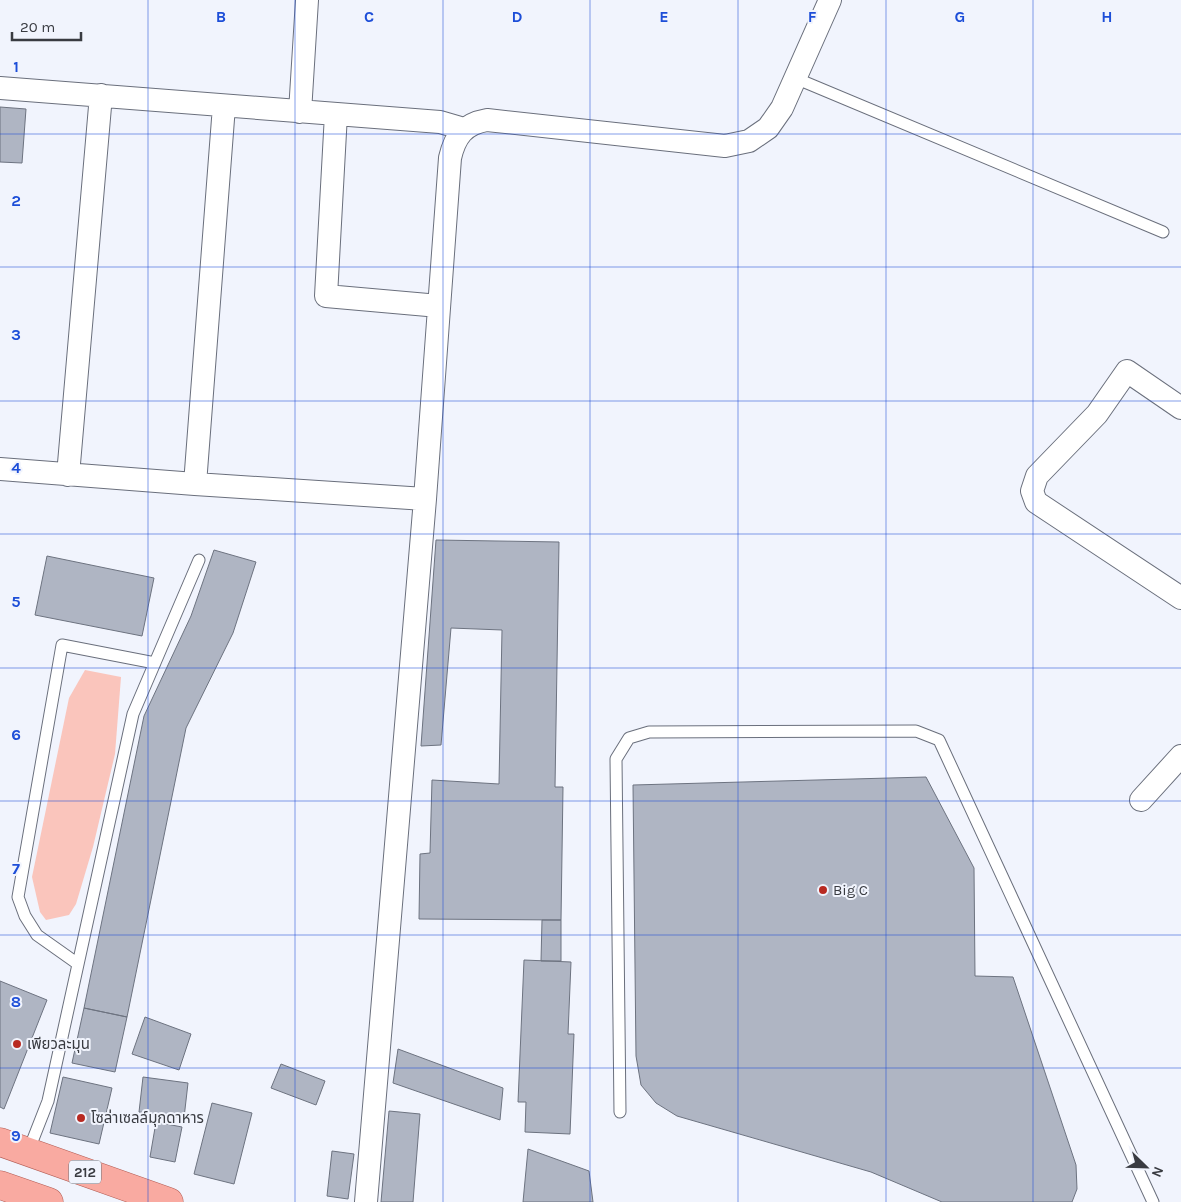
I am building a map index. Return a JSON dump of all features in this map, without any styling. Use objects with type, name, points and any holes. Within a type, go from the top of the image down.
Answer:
[{"type":"main road","name":"212","points":[[0,1142],[169,1202]]},
{"type":"main road","points":[[0,1185],[49,1202]]},
{"type":"street","points":[[300,112],[307,0]]},
{"type":"street","points":[[366,1202],[425,499],[452,147],[464,129],[474,123],[487,120],[725,146],[749,141],[768,128],[782,108],[830,0]]},
{"type":"street","points":[[0,88],[440,122],[464,129]]},
{"type":"street","points":[[68,475],[101,96]]},
{"type":"street","points":[[196,484],[224,106]]},
{"type":"street","points":[[336,114],[326,296],[439,306]]},
{"type":"street","points":[[1181,408],[1127,371],[1097,414],[1038,476],[1032,491],[1036,502],[1181,598]]},
{"type":"street","points":[[0,469],[425,499]]},
{"type":"street","points":[[1141,800],[1181,756]]},
{"type":"lane","points":[[795,78],[1163,232]]},
{"type":"lane","points":[[28,1152],[48,1101],[132,714],[199,560]]},
{"type":"lane","points":[[78,964],[37,935],[25,916],[18,896],[62,645],[154,663]]},
{"type":"lane","points":[[620,1112],[616,759],[629,738],[649,732],[916,731],[939,740],[1152,1202]]},
{"type":"shaded area","points":[[85,670],[121,677],[115,754],[93,847],[76,904],[69,915],[46,920],[40,912],[32,877],[69,698]]},
{"type":"building","points":[[0,107],[26,109],[22,163],[0,162]]},
{"type":"building","points":[[436,540],[559,542],[555,787],[563,787],[561,920],[419,919],[420,854],[430,853],[432,780],[499,784],[502,630],[451,628],[441,745],[421,746]]},
{"type":"building","points":[[214,550],[256,562],[233,633],[186,728],[127,1017],[84,1008],[144,716],[191,616]]},
{"type":"building","points":[[47,556],[154,578],[142,636],[35,615]]},
{"type":"building","name":"Big C","points":[[926,777],[974,868],[975,976],[1013,977],[1076,1165],[1077,1189],[1072,1202],[942,1202],[871,1172],[677,1116],[656,1103],[641,1085],[636,1056],[633,785]]},
{"type":"building","points":[[542,920],[561,920],[561,961],[541,961]]},
{"type":"building","points":[[524,960],[571,962],[568,1034],[574,1034],[570,1134],[525,1132],[526,1102],[518,1102]]},
{"type":"building","points":[[0,981],[47,1000],[4,1109],[0,1107]]},
{"type":"building","points":[[84,1008],[127,1017],[115,1072],[72,1063]]},
{"type":"building","points":[[145,1017],[191,1034],[179,1070],[132,1054]]},
{"type":"building","points":[[398,1049],[503,1088],[500,1120],[393,1083]]},
{"type":"building","points":[[281,1064],[325,1081],[316,1105],[271,1088]]},
{"type":"building","points":[[63,1077],[112,1088],[99,1144],[50,1133]]},
{"type":"building","points":[[143,1077],[188,1083],[184,1118],[139,1112]]},
{"type":"building","points":[[212,1103],[252,1113],[234,1184],[194,1174]]},
{"type":"building","points":[[389,1111],[420,1114],[413,1202],[381,1202]]},
{"type":"building","points":[[156,1122],[182,1127],[175,1162],[150,1157]]},
{"type":"building","points":[[528,1149],[589,1171],[593,1202],[523,1202]]},
{"type":"building","points":[[332,1151],[354,1154],[348,1199],[327,1196]]},
{"type":"place","name":"Big C","points":[[823,890]]},
{"type":"place","name":"เพียวละมุน","points":[[17,1044]]},
{"type":"place","name":"โซล่าเซลล์มุกดาหาร","points":[[81,1118]]}]
